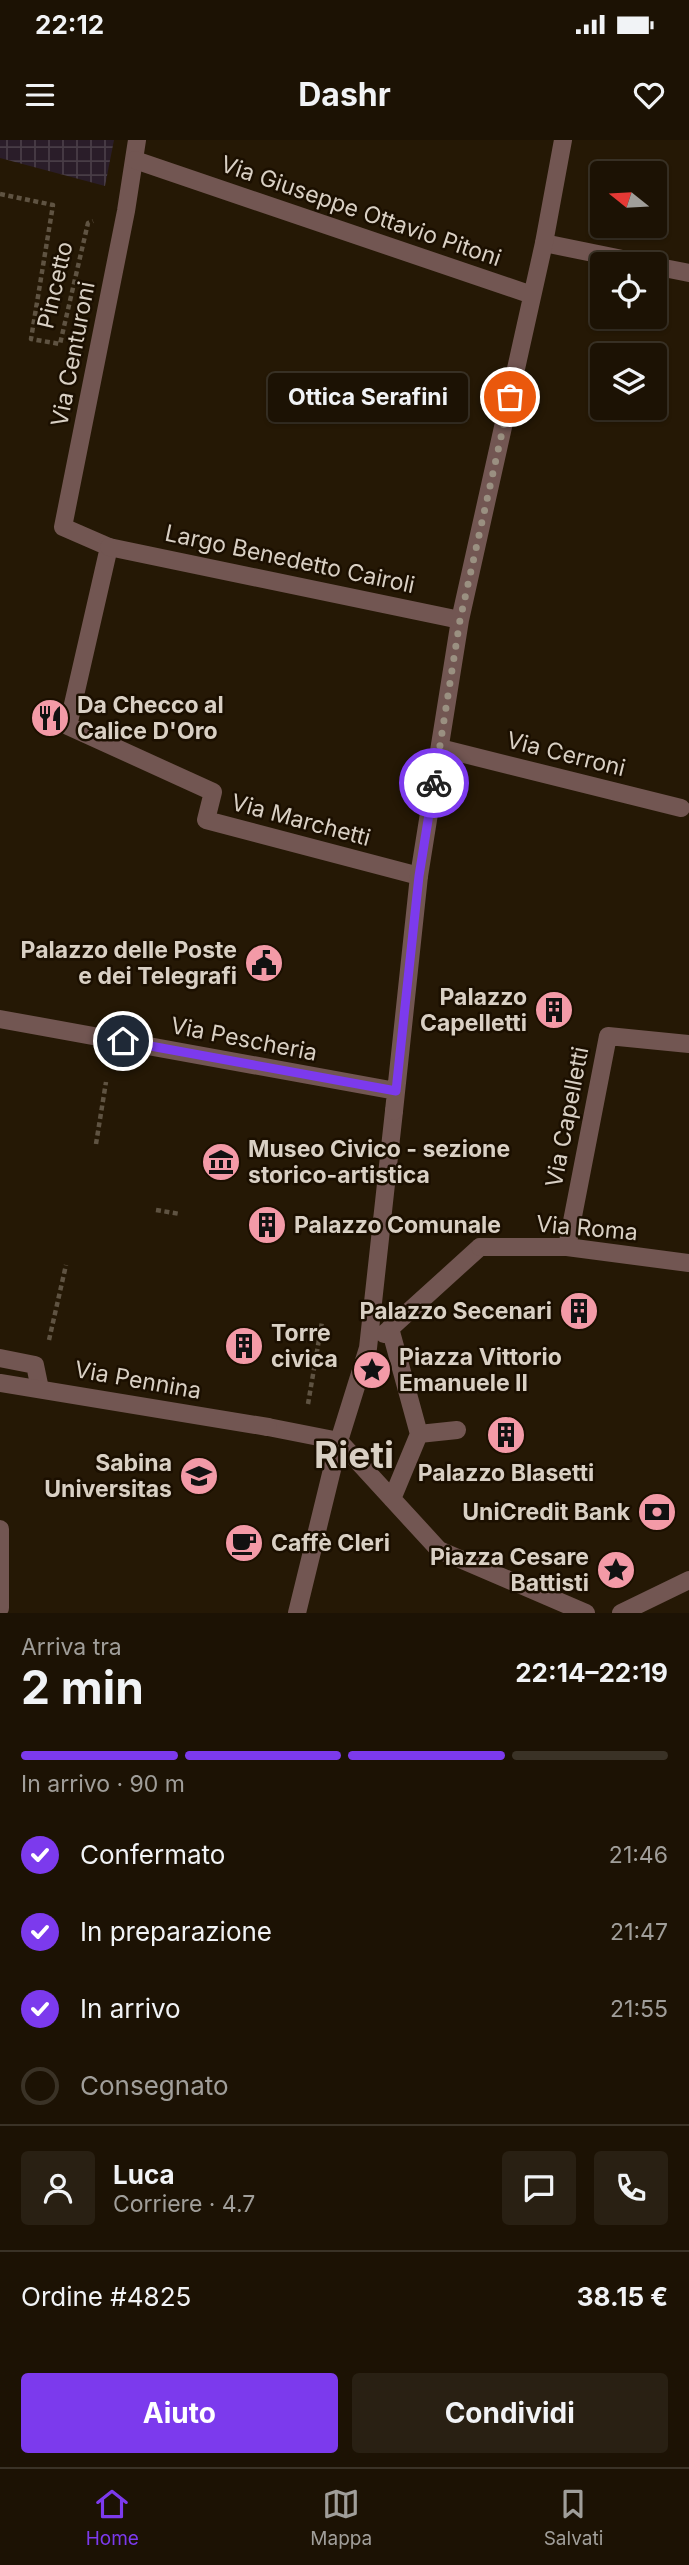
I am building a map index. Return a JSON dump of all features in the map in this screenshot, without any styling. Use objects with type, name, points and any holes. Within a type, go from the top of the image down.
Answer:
[{"type":"street","name":"Via Centuroni","points":[[109,547],[63,527],[126,211],[137,140]]},
{"type":"street","points":[[297,1613],[339,1441],[368,1348],[419,876],[460,620],[544,243],[563,140]]},
{"type":"street","name":"Via Giuseppe Ottavio Pitoni","points":[[135,160],[532,295]]},
{"type":"street","points":[[544,243],[590,252]]},
{"type":"street","points":[[667,269],[689,273]]},
{"type":"street","name":"Largo Benedetto Cairoli","points":[[109,547],[460,620]]},
{"type":"street","name":"Via Marchetti","points":[[109,547],[68,726],[214,792],[206,820],[419,876]]},
{"type":"street","name":"Via Cerroni","points":[[440,748],[681,808]]},
{"type":"street","name":"Via Pescheria","points":[[0,1019],[396,1091]]},
{"type":"street","name":"Via Capelletti","points":[[567,1247],[608,1036],[689,1044]]},
{"type":"street","name":"Via Roma","points":[[390,1328],[480,1247],[567,1247],[689,1263]]},
{"type":"street","points":[[368,1348],[390,1328],[419,1434],[392,1499]]},
{"type":"street","points":[[0,1358],[35,1365],[40,1389]]},
{"type":"street","name":"Via Pennina","points":[[0,1383],[303,1432]]},
{"type":"street","points":[[419,1434],[457,1430]]},
{"type":"street","points":[[303,1432],[339,1441],[439,1550],[586,1613]]},
{"type":"street","points":[[0,1528],[0,1608]]},
{"type":"street","points":[[621,1613],[689,1580]]},
{"type":"path","name":"Pincetto","points":[[0,194],[54,205],[31,338],[60,344],[88,223],[126,211]]},
{"type":"path","points":[[96,1143],[106,1082]]},
{"type":"path","points":[[156,1210],[180,1214]]},
{"type":"path","points":[[47,1349],[66,1265]]},
{"type":"path","points":[[303,1432],[322,1322]]},
{"type":"shaded area","points":[[0,140],[114,140],[105,186],[0,158]]},
{"type":"way so far","points":[[434,783],[460,620],[510,397]]},
{"type":"place","name":"Ottica Serafini","points":[[510,397]]},
{"type":"place","name":"Da Checco al Calice D'Oro","points":[[50,718]]},
{"type":"place","name":"Palazzo delle Poste e dei Telegrafi","points":[[264,963]]},
{"type":"place","name":"Palazzo Capelletti","points":[[554,1010]]},
{"type":"place","name":"Museo Civico - sezione storico-artistica","points":[[221,1162]]},
{"type":"place","name":"Palazzo Comunale","points":[[267,1225]]},
{"type":"place","name":"Palazzo Secenari","points":[[579,1311]]},
{"type":"place","name":"Torre civica","points":[[244,1346]]},
{"type":"place","name":"Piazza Vittorio Emanuele II","points":[[372,1370]]},
{"type":"place","name":"Palazzo Blasetti","points":[[506,1435]]},
{"type":"place","name":"Sabina Universitas","points":[[199,1476]]},
{"type":"place","name":"UniCredit Bank","points":[[657,1512]]},
{"type":"place","name":"Caffè Cleri","points":[[244,1543]]},
{"type":"place","name":"Piazza Cesare Battisti","points":[[616,1570]]},
{"type":"district","name":"Rieti","points":[[354,1455]]},
{"type":"route","points":[[123,1041],[396,1091],[419,876],[434,783]]}]
